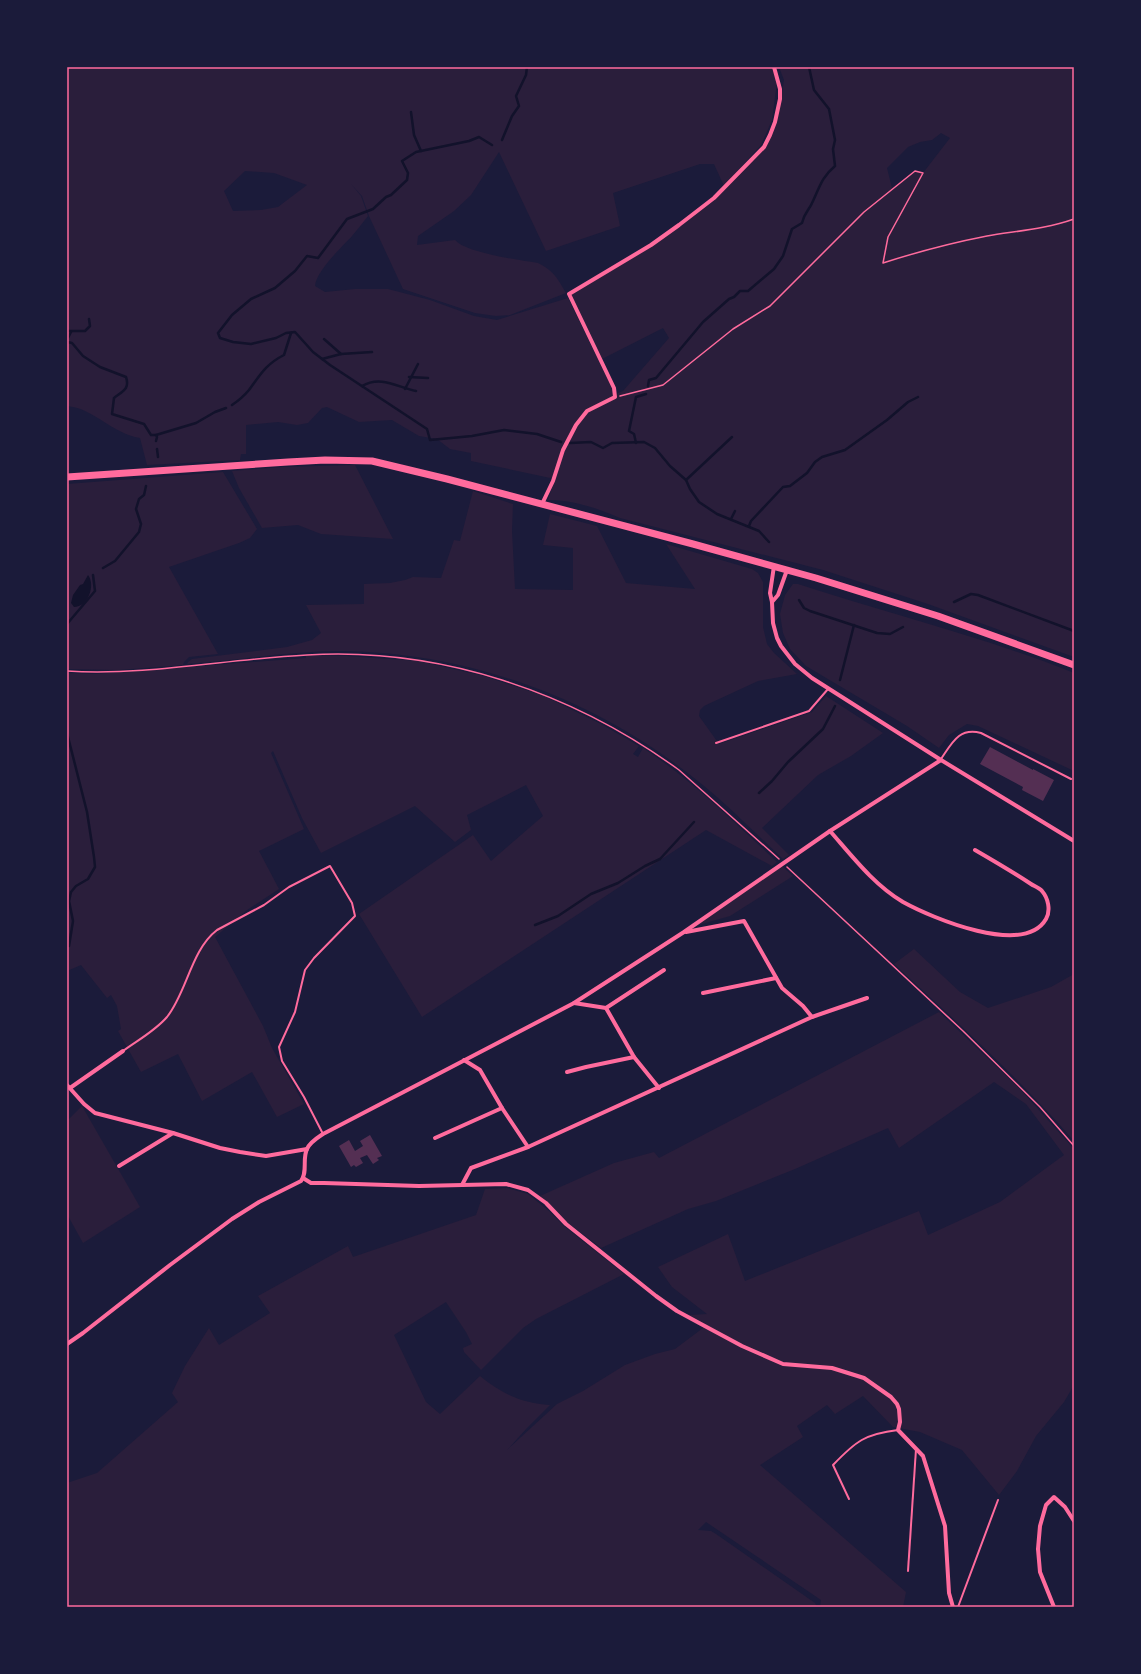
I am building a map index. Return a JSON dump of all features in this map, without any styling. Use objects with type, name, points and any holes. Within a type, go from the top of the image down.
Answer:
[{"type":"main road","points":[[67,477],[288,462],[351,460],[372,461],[403,467],[774,566],[938,616],[1074,665]]},
{"type":"street","points":[[542,504],[563,450],[576,425],[587,411],[615,397],[614,388],[569,294],[651,245],[679,225],[714,198],[764,147],[775,122],[780,99],[780,89],[774,67]]},
{"type":"street","points":[[774,566],[770,593],[772,602],[772,623],[781,646],[795,664],[812,678],[1074,842]]},
{"type":"street","points":[[772,602],[778,595],[787,570]]},
{"type":"street","points":[[67,1344],[232,1219],[259,1202],[296,1184],[303,1178],[307,1148],[312,1142],[323,1134],[574,1003],[684,932],[830,831],[941,760]]},
{"type":"street","points":[[830,831],[872,878],[903,902],[960,927],[1013,936],[1040,927],[1047,917],[1049,906],[1042,890],[975,850]]},
{"type":"street","points":[[684,932],[744,921],[782,988],[803,1006],[812,1017]]},
{"type":"street","points":[[574,1003],[606,1008],[664,970]]},
{"type":"street","points":[[703,992],[776,978]]},
{"type":"street","points":[[462,1185],[471,1168],[528,1147],[812,1017],[866,998]]},
{"type":"street","points":[[606,1008],[634,1057],[659,1088]]},
{"type":"street","points":[[123,1051],[68,1086],[95,1112],[173,1133],[220,1148],[266,1156],[307,1148]]},
{"type":"street","points":[[567,1072],[634,1057]]},
{"type":"street","points":[[464,1060],[480,1070],[502,1108],[528,1147]]},
{"type":"street","points":[[435,1138],[502,1108]]},
{"type":"street","points":[[119,1166],[173,1133]]},
{"type":"street","points":[[303,1178],[314,1183],[419,1186],[506,1184],[528,1190],[546,1203],[566,1224],[656,1296],[689,1318],[742,1346],[783,1364],[832,1368],[864,1378],[897,1404],[900,1422],[898,1430],[923,1456],[945,1526],[949,1594],[953,1607]]},
{"type":"street","points":[[1054,1607],[1040,1572],[1038,1549],[1040,1526],[1046,1505],[1054,1498],[1065,1507],[1074,1521]]},
{"type":"lane","points":[[716,743],[809,711],[829,688]]},
{"type":"lane","points":[[941,760],[951,744],[960,735],[974,731],[981,733],[1071,779]]},
{"type":"lane","points":[[123,1051],[159,1026],[167,1016],[179,998],[204,944],[210,935],[264,905],[289,887],[330,866],[352,903],[355,916],[314,958],[305,970],[295,1012],[280,1043],[279,1052],[282,1062],[304,1097],[323,1134]]},
{"type":"lane","points":[[849,1499],[833,1465],[850,1448],[864,1438],[878,1432],[898,1430]]},
{"type":"lane","points":[[908,1571],[916,1448]]},
{"type":"lane","points":[[958,1607],[998,1500]]},
{"type":"path","points":[[615,397],[662,385],[733,329],[770,306],[864,212],[915,171],[922,172],[888,237],[883,263],[921,251],[1074,219]]},
{"type":"path","points":[[67,671],[118,672],[266,658],[346,654],[419,660],[484,673],[544,694],[602,721],[665,759],[770,852]]},
{"type":"path","points":[[791,871],[963,1031],[1040,1107],[1074,1146]]},
{"type":"shaded area","points":[[67,67],[772,67],[777,82],[772,120],[761,145],[724,186],[714,164],[700,164],[613,193],[620,226],[546,251],[499,152],[471,195],[454,211],[418,236],[417,245],[455,240],[461,245],[470,249],[507,258],[538,263],[548,269],[555,276],[566,293],[510,315],[496,316],[475,313],[403,289],[369,216],[362,196],[351,184],[361,196],[368,216],[325,266],[316,280],[315,286],[325,292],[355,289],[388,289],[430,300],[474,316],[497,320],[568,298],[612,388],[613,397],[585,411],[615,399],[618,393],[623,391],[669,338],[663,328],[602,359],[571,294],[679,227],[715,200],[766,147],[777,123],[784,80],[779,67],[1074,67],[1074,657],[928,604],[823,570],[620,518],[585,505],[567,501],[548,500],[555,479],[471,461],[471,453],[450,449],[437,439],[419,436],[392,420],[359,422],[327,407],[322,408],[308,423],[297,425],[278,422],[246,425],[246,454],[241,454],[240,460],[147,465],[140,438],[121,432],[86,411],[67,406]],"holes":[[[941,133],[950,138],[923,173],[915,171],[892,188],[887,168],[908,147],[920,142],[932,140]],[[245,171],[274,173],[307,185],[278,207],[261,210],[233,211],[224,191]]]},
{"type":"shaded area","points":[[355,465],[393,539],[321,534],[298,525],[262,528],[239,488],[232,471],[282,467]]},
{"type":"shaded area","points":[[223,472],[257,529],[250,538],[239,543],[169,567],[218,654],[189,657],[183,665],[118,670],[67,669],[67,484]]},
{"type":"shaded area","points":[[473,491],[513,504],[512,531],[515,589],[573,590],[573,548],[543,545],[550,514],[597,526],[626,583],[695,589],[666,544],[752,569],[758,573],[763,582],[763,627],[767,644],[774,653],[797,674],[758,681],[704,706],[700,710],[699,716],[719,744],[812,712],[826,696],[883,733],[851,756],[818,775],[762,828],[789,855],[783,859],[711,792],[685,771],[648,745],[609,721],[568,701],[526,684],[482,671],[438,661],[393,654],[348,651],[308,652],[187,664],[192,659],[287,647],[312,640],[321,633],[306,605],[364,604],[364,584],[390,583],[413,577],[441,578],[454,540],[460,541]]},
{"type":"shaded area","points":[[88,575],[91,590],[87,600],[79,606],[74,607],[71,603],[73,595],[80,585],[83,584]]},
{"type":"shaded area","points":[[793,584],[798,584],[1006,648],[1074,673],[1074,771],[978,726],[967,724],[949,735],[939,748],[907,726],[806,666],[790,649],[783,633],[780,614],[785,595]]},
{"type":"shaded area","points":[[306,655],[418,661],[484,676],[544,696],[601,724],[639,746],[633,754],[638,757],[643,748],[661,760],[712,802],[777,862],[772,866],[706,830],[422,1017],[359,914],[473,835],[491,861],[543,816],[526,785],[467,815],[471,830],[455,842],[415,806],[321,853],[302,818],[273,751],[271,753],[304,829],[259,851],[279,889],[247,910],[215,937],[263,1026],[272,1048],[304,1104],[277,1117],[252,1072],[202,1101],[178,1054],[141,1072],[118,1031],[121,1029],[117,1006],[111,995],[107,998],[81,965],[67,971],[67,673],[95,674],[306,658]]},
{"type":"shaded area","points":[[782,866],[793,876],[730,916],[695,926]]},
{"type":"shaded area","points":[[914,949],[960,992],[988,1008],[1051,987],[1074,974],[1074,1141],[1009,1072],[964,1028],[894,964]]},
{"type":"shaded area","points":[[939,1012],[1020,1089],[1074,1149],[1074,1385],[1064,1402],[1036,1436],[1017,1471],[999,1495],[962,1450],[920,1432],[893,1427],[863,1396],[835,1414],[827,1405],[797,1426],[803,1437],[760,1465],[906,1592],[903,1607],[820,1607],[821,1600],[706,1522],[698,1530],[711,1531],[716,1534],[815,1603],[817,1607],[67,1607],[67,1483],[97,1473],[178,1402],[172,1393],[185,1366],[209,1328],[219,1345],[270,1313],[258,1296],[348,1246],[353,1257],[476,1215],[485,1189],[507,1188],[528,1194],[549,1211],[564,1226],[624,1274],[536,1319],[523,1328],[481,1370],[464,1352],[463,1348],[472,1344],[466,1332],[446,1302],[394,1335],[426,1402],[440,1414],[480,1376],[504,1393],[521,1400],[550,1405],[507,1450],[557,1404],[583,1391],[625,1365],[655,1354],[675,1349],[703,1328],[705,1324],[689,1315],[707,1314],[672,1287],[658,1267],[728,1234],[745,1281],[919,1211],[928,1235],[1000,1202],[1064,1155],[1026,1104],[994,1082],[899,1148],[888,1128],[795,1169],[716,1201],[688,1209],[601,1248],[568,1223],[540,1196],[614,1163],[654,1152],[659,1158]]},
{"type":"shaded area","points":[[82,1106],[140,1207],[83,1243],[67,1214],[67,1121]]},
{"type":"building","points":[[990,747],[1054,780],[1043,801],[1022,790],[1023,787],[980,764]]},
{"type":"building","points":[[370,1135],[382,1156],[377,1158],[379,1160],[373,1164],[367,1155],[360,1158],[363,1163],[356,1167],[354,1165],[351,1167],[339,1146],[349,1140],[355,1151],[363,1146],[360,1141]]},
{"type":"waterway","points":[[502,140],[512,116],[519,106],[516,96],[526,75],[527,67]]},
{"type":"waterway","points":[[648,386],[649,380],[656,378],[703,322],[729,299],[734,297],[740,291],[748,291],[774,269],[783,256],[792,229],[802,223],[804,216],[812,204],[822,182],[835,166],[833,149],[835,140],[829,109],[814,90],[809,67]]},
{"type":"waterway","points":[[411,112],[414,135],[421,151]]},
{"type":"waterway","points":[[492,145],[479,137],[469,141],[416,152],[402,161],[408,173],[407,180],[391,195],[386,197],[373,209],[347,219],[318,258],[307,256],[295,271],[275,288],[251,299],[232,315],[218,333],[220,338],[233,342],[251,344],[276,338],[286,333],[295,332],[313,352],[330,365],[427,429],[430,440],[472,436],[504,430],[537,434],[561,442]]},
{"type":"waterway","points":[[67,331],[85,331],[90,326],[89,319]]},
{"type":"waterway","points":[[67,340],[71,332]]},
{"type":"waterway","points":[[232,405],[247,392],[272,362],[284,355],[291,333]]},
{"type":"waterway","points":[[324,339],[341,354]]},
{"type":"waterway","points":[[67,342],[72,343],[83,356],[100,367],[126,377],[127,384],[125,389],[114,398],[112,414],[144,424],[151,435],[156,435],[196,423],[215,412],[226,408]]},
{"type":"waterway","points":[[322,359],[341,354],[372,352]]},
{"type":"waterway","points":[[405,389],[418,364]]},
{"type":"waterway","points":[[409,377],[428,378]]},
{"type":"waterway","points":[[362,386],[369,383],[382,382],[416,391]]},
{"type":"waterway","points":[[636,443],[634,434],[629,431],[636,397],[646,394]]},
{"type":"waterway","points":[[749,526],[751,521],[783,487],[790,486],[807,473],[815,462],[822,457],[845,450],[887,420],[908,402],[918,397]]},
{"type":"waterway","points":[[156,435],[156,441]]},
{"type":"waterway","points":[[686,480],[732,437]]},
{"type":"waterway","points":[[570,443],[591,442],[603,448],[612,443],[644,442],[655,448],[670,466],[686,480],[699,502],[717,514],[759,531],[769,542]]},
{"type":"waterway","points":[[157,449],[158,457]]},
{"type":"waterway","points":[[103,568],[115,561],[139,532],[141,524],[136,509],[139,499],[144,495],[146,486]]},
{"type":"waterway","points":[[731,519],[735,511]]},
{"type":"waterway","points":[[67,624],[95,591],[93,575]]},
{"type":"waterway","points":[[954,602],[971,594],[978,595],[1074,631]]},
{"type":"waterway","points":[[799,600],[804,608],[810,611],[877,633],[890,634],[903,627]]},
{"type":"waterway","points":[[840,680],[854,625]]},
{"type":"waterway","points":[[759,793],[772,781],[788,762],[823,729],[835,706]]},
{"type":"waterway","points":[[67,733],[87,812],[95,867],[88,879],[76,886],[71,892],[69,901],[73,921],[69,946]]},
{"type":"waterway","points":[[535,925],[558,916],[591,894],[618,883],[645,866],[660,859],[694,822]]}]
